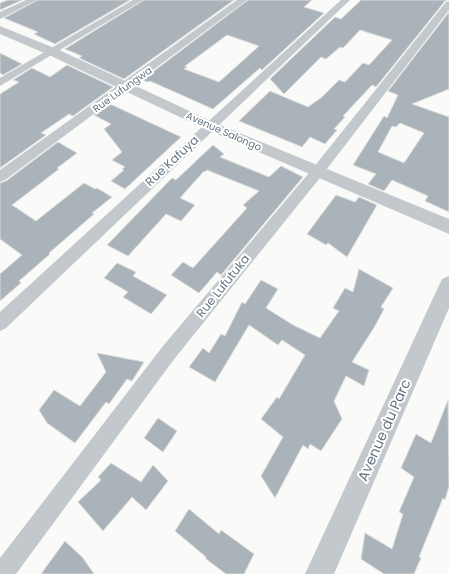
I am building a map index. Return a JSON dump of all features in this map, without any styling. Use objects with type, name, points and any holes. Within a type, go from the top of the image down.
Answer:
[{"type":"street","points":[[0,16],[32,0]]},
{"type":"street","points":[[0,83],[139,0]]},
{"type":"street","name":"Rue Lufungwa","points":[[0,177],[243,0]]},
{"type":"street","name":"Rue Kafuya","points":[[0,322],[346,0]]},
{"type":"street","name":"Rue Lufutuka","points":[[2,574],[169,352],[318,171],[449,4]]},
{"type":"street","name":"Avenue Salongo","points":[[0,30],[53,52],[210,126],[449,228]]},
{"type":"street","name":"Avenue du Parc","points":[[319,574],[449,285]]},
{"type":"building","points":[[8,0],[22,0],[0,10],[0,3]]},
{"type":"building","points":[[38,0],[130,0],[55,44],[34,34],[38,32],[4,18]]},
{"type":"building","points":[[144,0],[234,0],[124,79],[79,58],[82,56],[65,49]]},
{"type":"building","points":[[248,0],[312,0],[304,7],[324,13],[262,70],[260,68],[213,109],[150,81],[148,82],[142,80]],"holes":[[[227,35],[259,46],[219,82],[184,69],[187,67],[185,66]]]},
{"type":"building","points":[[361,0],[447,0],[376,87],[372,85],[343,116],[345,117],[334,129],[337,130],[325,144],[310,137],[302,147],[239,121],[270,91],[308,107],[322,97],[339,80],[345,82],[363,63],[369,65],[392,40],[360,30],[343,48],[340,47],[326,59],[321,57],[284,94],[270,79],[335,17],[341,19]]},
{"type":"building","points":[[449,12],[449,89],[412,104],[449,117],[449,212],[425,201],[428,196],[392,180],[384,191],[368,184],[376,174],[353,165],[384,116],[387,118],[398,95],[388,91]],"holes":[[[400,123],[424,133],[404,163],[378,152],[392,126],[396,127]]]},
{"type":"building","points":[[0,53],[22,64],[3,75],[0,73]]},
{"type":"building","points":[[67,65],[113,87],[73,116],[69,114],[41,133],[46,135],[0,168],[0,94],[19,82],[13,80],[32,68],[50,77]]},
{"type":"building","points":[[110,104],[181,137],[125,189],[111,181],[124,170],[122,169],[125,167],[112,160],[122,152],[104,129],[111,124],[94,115]]},
{"type":"building","points":[[58,142],[77,153],[57,168],[59,169],[12,205],[36,221],[84,183],[95,189],[97,188],[112,197],[92,213],[94,214],[49,253],[50,254],[19,281],[21,283],[0,301],[0,274],[22,255],[0,239],[0,183],[6,181]]},
{"type":"building","points":[[213,145],[224,154],[220,157],[269,177],[281,166],[303,177],[221,275],[217,272],[199,293],[171,275],[183,262],[193,268],[247,208],[243,205],[259,191],[207,170],[205,172],[204,171],[180,198],[195,205],[181,221],[166,214],[128,256],[107,245],[172,178],[176,180]]},
{"type":"building","points":[[336,195],[355,202],[359,197],[377,205],[347,257],[328,243],[326,245],[307,234]]},
{"type":"building","points":[[117,263],[136,272],[133,276],[167,295],[151,314],[123,297],[128,292],[104,278]]},
{"type":"building","points":[[359,269],[393,288],[381,307],[384,309],[375,326],[352,362],[369,370],[364,386],[346,376],[334,401],[342,419],[321,451],[310,444],[308,449],[303,445],[275,498],[261,476],[283,437],[261,419],[277,397],[279,399],[305,355],[282,340],[278,345],[249,325],[215,382],[189,367],[203,348],[209,353],[221,334],[225,336],[242,302],[245,304],[261,280],[278,289],[266,308],[293,325],[320,338],[339,311],[333,308],[345,288],[353,292]]},
{"type":"building","points":[[97,353],[144,362],[132,381],[127,379],[109,404],[106,402],[75,443],[47,423],[39,410],[54,390],[80,406],[106,372]]},
{"type":"building","points":[[448,400],[449,486],[445,500],[443,498],[419,557],[421,558],[414,574],[384,574],[361,559],[365,533],[392,549],[403,514],[399,512],[414,477],[401,468],[416,434],[431,443]]},
{"type":"building","points":[[158,418],[177,431],[163,452],[144,438]]},
{"type":"building","points":[[111,463],[141,482],[153,465],[168,481],[146,510],[132,497],[103,531],[78,502],[101,480],[98,477]]},
{"type":"building","points":[[189,509],[219,534],[221,530],[254,554],[244,574],[226,574],[206,559],[206,557],[175,531]]},
{"type":"building","points":[[65,541],[83,558],[94,574],[41,574]]}]
